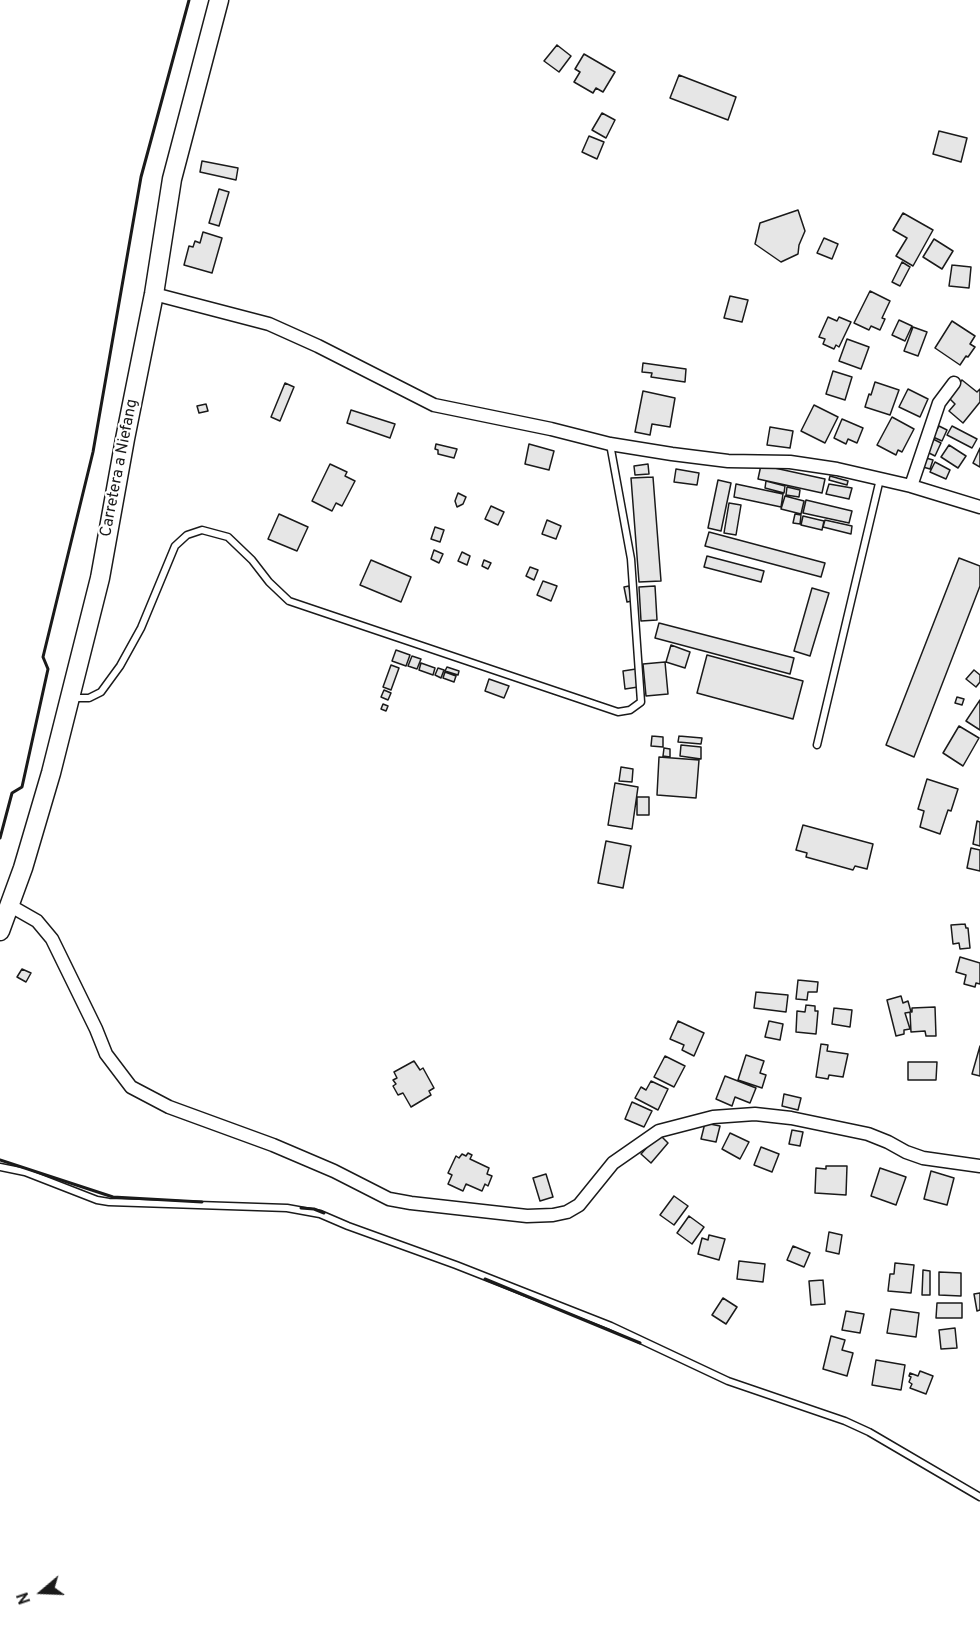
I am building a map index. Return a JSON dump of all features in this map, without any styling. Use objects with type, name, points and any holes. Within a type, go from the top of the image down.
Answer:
[{"type":"main road","name":"Carretera a Niefang","points":[[0,931],[23,868],[51,773],[100,578],[154,294],[172,179],[219,0]]},
{"type":"street","points":[[154,294],[269,324],[318,346],[434,405],[551,429],[610,444],[728,461],[790,462],[880,478],[980,507]]},
{"type":"street","points":[[911,486],[939,403],[954,383]]},
{"type":"street","points":[[9,905],[37,921],[52,939],[106,1054],[131,1087],[169,1107],[273,1145],[334,1171],[390,1199],[527,1216],[567,1212],[579,1205],[613,1163],[658,1131],[713,1117],[755,1114],[791,1118],[868,1134],[923,1158],[980,1166]]},
{"type":"lane","points":[[70,698],[89,698],[101,692],[120,666],[141,628],[175,546],[187,535],[202,530],[228,537],[289,601],[618,711],[630,710],[641,702],[631,559],[610,444]]},
{"type":"lane","points":[[817,746],[880,478]]},
{"type":"lane","points":[[0,1167],[25,1172],[97,1200],[109,1202],[287,1208],[320,1214],[611,1326],[728,1381],[845,1421],[869,1432],[980,1497]]},
{"type":"building","points":[[557,45],[571,56],[559,72],[544,61]]},
{"type":"building","points":[[584,54],[615,72],[603,92],[596,88],[593,93],[574,82],[580,72],[575,69]]},
{"type":"building","points":[[679,75],[736,97],[728,120],[670,98]]},
{"type":"building","points":[[602,113],[615,120],[606,138],[592,130]]},
{"type":"building","points":[[939,131],[967,138],[961,162],[933,154]]},
{"type":"building","points":[[589,136],[604,142],[597,159],[582,152]]},
{"type":"building","points":[[202,161],[238,168],[236,180],[200,172]]},
{"type":"building","points":[[219,189],[229,192],[219,226],[209,223]]},
{"type":"building","points":[[798,210],[805,231],[798,254],[781,262],[755,244],[760,223]]},
{"type":"building","points":[[903,213],[933,230],[913,266],[896,256],[907,238],[893,230]]},
{"type":"building","points":[[203,232],[222,238],[212,273],[184,265],[189,246],[193,247],[195,241],[200,243]]},
{"type":"building","points":[[824,238],[838,244],[832,259],[817,253]]},
{"type":"building","points":[[934,239],[953,251],[942,269],[923,257]]},
{"type":"building","points":[[902,262],[910,267],[900,286],[892,282]]},
{"type":"building","points":[[952,265],[971,267],[969,288],[949,286]]},
{"type":"building","points":[[870,291],[890,301],[882,318],[885,319],[880,330],[871,326],[869,330],[854,323]]},
{"type":"building","points":[[730,296],[748,300],[742,322],[724,318]]},
{"type":"building","points":[[828,317],[837,321],[839,317],[851,322],[839,347],[836,345],[834,349],[823,344],[825,339],[819,337]]},
{"type":"building","points":[[899,320],[912,326],[905,341],[892,335]]},
{"type":"building","points":[[952,321],[975,336],[970,344],[975,347],[960,365],[935,348]]},
{"type":"building","points":[[913,327],[927,332],[918,356],[904,351]]},
{"type":"building","points":[[847,339],[869,347],[861,369],[839,361]]},
{"type":"building","points":[[643,363],[686,369],[685,382],[651,377],[652,373],[642,372]]},
{"type":"building","points":[[833,371],[852,377],[845,400],[826,394]]},
{"type":"building","points":[[962,380],[977,392],[980,389],[980,402],[963,423],[949,411],[955,404],[948,397]]},
{"type":"building","points":[[875,382],[899,390],[890,415],[865,407]]},
{"type":"building","points":[[285,383],[294,387],[280,421],[271,417]]},
{"type":"building","points":[[908,389],[928,399],[920,417],[899,407]]},
{"type":"building","points":[[643,391],[675,398],[670,427],[652,424],[650,435],[635,432]]},
{"type":"building","points":[[206,404],[208,411],[199,413],[197,406]]},
{"type":"building","points":[[814,405],[838,417],[825,443],[801,431]]},
{"type":"building","points":[[351,410],[395,424],[390,438],[347,423]]},
{"type":"building","points":[[892,417],[914,429],[902,452],[898,450],[896,455],[877,445]]},
{"type":"building","points":[[842,419],[863,428],[857,443],[848,439],[846,444],[834,438]]},
{"type":"building","points":[[939,426],[947,430],[942,441],[933,437]]},
{"type":"building","points":[[952,426],[977,439],[972,448],[947,435]]},
{"type":"building","points":[[770,427],[793,431],[790,448],[767,445]]},
{"type":"building","points":[[933,439],[941,443],[935,456],[927,452]]},
{"type":"building","points":[[436,444],[457,449],[454,458],[438,454],[438,450],[435,449]]},
{"type":"building","points":[[529,444],[554,451],[549,470],[525,464]]},
{"type":"building","points":[[949,445],[966,456],[958,468],[941,457]]},
{"type":"building","points":[[980,448],[980,467],[973,463]]},
{"type":"building","points":[[926,458],[933,460],[930,469],[923,467]]},
{"type":"building","points":[[935,462],[950,470],[946,479],[930,472]]},
{"type":"building","points":[[330,464],[347,472],[345,476],[355,481],[342,506],[336,503],[332,511],[312,501]]},
{"type":"building","points":[[648,464],[649,474],[635,475],[634,466]]},
{"type":"building","points":[[761,465],[825,479],[822,493],[758,479]]},
{"type":"building","points":[[676,469],[699,473],[697,485],[674,482]]},
{"type":"building","points":[[830,476],[848,481],[847,485],[829,480]]},
{"type":"building","points":[[653,477],[661,581],[639,582],[631,478]]},
{"type":"building","points":[[718,480],[731,483],[721,531],[708,528]]},
{"type":"building","points":[[766,481],[785,486],[784,493],[765,488]]},
{"type":"building","points":[[736,484],[783,494],[781,507],[734,497]]},
{"type":"building","points":[[829,484],[852,488],[849,499],[826,494]]},
{"type":"building","points":[[787,487],[800,490],[799,497],[786,495]]},
{"type":"building","points":[[458,493],[466,497],[463,504],[457,507],[455,501]]},
{"type":"building","points":[[785,496],[804,501],[801,514],[781,509]]},
{"type":"building","points":[[806,500],[852,511],[849,523],[803,513]]},
{"type":"building","points":[[729,503],[741,505],[736,535],[724,533]]},
{"type":"building","points":[[491,506],[504,512],[498,525],[485,519]]},
{"type":"building","points":[[279,514],[308,527],[297,551],[268,539]]},
{"type":"building","points":[[795,514],[801,515],[800,524],[793,523]]},
{"type":"building","points":[[803,516],[824,521],[822,530],[801,525]]},
{"type":"building","points":[[547,520],[561,526],[556,539],[542,534]]},
{"type":"building","points":[[825,520],[852,526],[851,534],[823,527]]},
{"type":"building","points":[[435,527],[444,530],[440,542],[431,539]]},
{"type":"building","points":[[709,532],[825,563],[821,577],[705,546]]},
{"type":"building","points":[[434,550],[443,554],[439,563],[431,559]]},
{"type":"building","points":[[462,552],[470,556],[467,565],[458,561]]},
{"type":"building","points":[[707,556],[764,571],[761,582],[704,567]]},
{"type":"building","points":[[959,558],[980,566],[980,586],[914,757],[886,745]]},
{"type":"building","points":[[371,560],[411,577],[401,602],[360,585]]},
{"type":"building","points":[[484,560],[491,563],[488,569],[482,566]]},
{"type":"building","points":[[530,567],[538,570],[534,580],[526,576]]},
{"type":"building","points":[[543,581],[557,586],[551,601],[537,595]]},
{"type":"building","points":[[629,586],[632,601],[627,602],[624,587]]},
{"type":"building","points":[[655,586],[657,620],[641,621],[639,587]]},
{"type":"building","points":[[812,588],[829,593],[810,656],[794,651]]},
{"type":"building","points":[[659,623],[794,658],[790,674],[655,638]]},
{"type":"building","points":[[671,645],[690,652],[685,668],[666,662]]},
{"type":"building","points":[[396,650],[410,655],[406,666],[392,661]]},
{"type":"building","points":[[707,655],[803,681],[793,719],[697,693]]},
{"type":"building","points":[[412,656],[421,659],[417,669],[408,666]]},
{"type":"building","points":[[665,662],[668,694],[646,696],[643,664]]},
{"type":"building","points":[[421,663],[435,668],[433,675],[419,670]]},
{"type":"building","points":[[391,665],[399,668],[391,690],[383,687]]},
{"type":"building","points":[[447,667],[459,671],[458,675],[445,671]]},
{"type":"building","points":[[438,668],[444,670],[441,678],[435,675]]},
{"type":"building","points":[[636,669],[638,687],[625,689],[623,671]]},
{"type":"building","points":[[974,670],[980,675],[980,682],[976,687],[966,679]]},
{"type":"building","points":[[445,672],[456,676],[454,682],[443,678]]},
{"type":"building","points":[[489,679],[509,686],[504,698],[485,691]]},
{"type":"building","points":[[384,690],[391,693],[388,700],[381,697]]},
{"type":"building","points":[[957,697],[964,699],[962,705],[955,703]]},
{"type":"building","points":[[980,700],[980,730],[966,721]]},
{"type":"building","points":[[383,704],[388,706],[386,711],[381,709]]},
{"type":"building","points":[[959,726],[979,738],[963,766],[943,753]]},
{"type":"building","points":[[652,736],[663,737],[663,747],[651,746]]},
{"type":"building","points":[[679,736],[702,738],[701,744],[678,742]]},
{"type":"building","points":[[681,745],[701,747],[701,759],[680,756]]},
{"type":"building","points":[[664,748],[670,749],[670,757],[663,756]]},
{"type":"building","points":[[659,757],[699,760],[696,798],[657,795]]},
{"type":"building","points":[[621,767],[633,769],[632,782],[619,781]]},
{"type":"building","points":[[927,779],[958,789],[940,834],[920,827],[924,811],[918,809]]},
{"type":"building","points":[[615,783],[638,787],[632,829],[608,825]]},
{"type":"building","points":[[637,797],[649,797],[649,815],[637,815]]},
{"type":"building","points":[[977,821],[980,822],[980,846],[973,844]]},
{"type":"building","points":[[803,825],[873,844],[867,869],[855,866],[853,870],[806,857],[807,853],[796,850]]},
{"type":"building","points":[[606,841],[631,846],[623,888],[598,883]]},
{"type":"building","points":[[971,848],[980,850],[980,871],[967,868]]},
{"type":"building","points":[[965,924],[968,928],[970,948],[960,949],[959,943],[953,944],[951,925]]},
{"type":"building","points":[[960,957],[980,963],[980,984],[976,983],[975,987],[964,984],[966,975],[956,972]]},
{"type":"building","points":[[22,969],[31,973],[26,982],[17,977]]},
{"type":"building","points":[[798,980],[818,982],[817,992],[808,992],[807,1000],[796,999]]},
{"type":"building","points":[[756,992],[788,995],[786,1012],[754,1008]]},
{"type":"building","points":[[901,996],[903,1003],[908,1001],[911,1012],[905,1013],[910,1029],[896,1036],[887,1000]]},
{"type":"building","points":[[806,1005],[815,1006],[815,1011],[818,1011],[816,1034],[796,1032],[797,1011],[805,1012]]},
{"type":"building","points":[[935,1007],[936,1036],[926,1036],[925,1031],[911,1032],[910,1012],[912,1008]]},
{"type":"building","points":[[834,1008],[852,1010],[850,1027],[832,1024]]},
{"type":"building","points":[[678,1021],[704,1033],[694,1056],[682,1050],[684,1045],[670,1039]]},
{"type":"building","points":[[769,1021],[783,1024],[780,1040],[765,1037]]},
{"type":"building","points":[[821,1044],[828,1045],[827,1051],[848,1054],[843,1077],[829,1075],[828,1079],[816,1077]]},
{"type":"building","points":[[980,1046],[980,1076],[972,1074]]},
{"type":"building","points":[[746,1055],[764,1061],[760,1073],[766,1075],[762,1088],[738,1080]]},
{"type":"building","points":[[665,1056],[685,1066],[674,1087],[654,1077]]},
{"type":"building","points":[[414,1061],[420,1070],[423,1068],[434,1088],[429,1091],[431,1095],[411,1107],[403,1093],[398,1095],[393,1086],[396,1084],[393,1080],[397,1078],[394,1072]]},
{"type":"building","points":[[908,1062],[937,1062],[936,1080],[908,1080]]},
{"type":"building","points":[[725,1076],[756,1088],[750,1103],[735,1097],[732,1106],[716,1099]]},
{"type":"building","points":[[651,1081],[668,1089],[658,1110],[635,1098],[641,1087],[646,1090]]},
{"type":"building","points":[[784,1094],[801,1098],[798,1110],[782,1106]]},
{"type":"building","points":[[632,1102],[652,1111],[644,1127],[625,1119]]},
{"type":"building","points":[[705,1123],[720,1126],[716,1142],[701,1139]]},
{"type":"building","points":[[792,1130],[803,1132],[800,1146],[789,1144]]},
{"type":"building","points":[[730,1133],[749,1142],[740,1159],[722,1149]]},
{"type":"building","points":[[659,1134],[668,1143],[651,1163],[641,1154]]},
{"type":"building","points":[[761,1147],[779,1154],[772,1172],[754,1165]]},
{"type":"building","points":[[468,1153],[472,1155],[470,1159],[489,1168],[487,1174],[492,1176],[488,1186],[485,1184],[482,1191],[466,1184],[463,1191],[448,1184],[452,1175],[448,1173],[456,1156],[459,1158],[462,1154],[466,1156]]},
{"type":"building","points":[[826,1166],[847,1166],[846,1195],[815,1193],[816,1168],[826,1169]]},
{"type":"building","points":[[880,1168],[906,1177],[896,1205],[871,1196]]},
{"type":"building","points":[[931,1171],[954,1178],[947,1205],[924,1199]]},
{"type":"building","points":[[546,1174],[553,1197],[540,1201],[533,1178]]},
{"type":"building","points":[[674,1196],[688,1206],[674,1225],[660,1215]]},
{"type":"building","points":[[689,1216],[704,1227],[692,1244],[677,1233]]},
{"type":"building","points":[[829,1232],[842,1235],[839,1254],[826,1251]]},
{"type":"building","points":[[709,1235],[725,1239],[719,1260],[698,1254],[702,1238],[708,1240]]},
{"type":"building","points":[[793,1246],[810,1253],[804,1267],[787,1260]]},
{"type":"building","points":[[739,1261],[765,1264],[763,1282],[737,1279]]},
{"type":"building","points":[[895,1263],[914,1265],[911,1293],[888,1291],[890,1274],[894,1274]]},
{"type":"building","points":[[923,1270],[930,1271],[930,1295],[922,1295]]},
{"type":"building","points":[[939,1272],[961,1273],[961,1296],[939,1295]]},
{"type":"building","points":[[823,1280],[825,1304],[811,1305],[809,1281]]},
{"type":"building","points":[[980,1293],[980,1310],[977,1311],[974,1294]]},
{"type":"building","points":[[723,1298],[737,1307],[726,1324],[712,1315]]},
{"type":"building","points":[[937,1303],[962,1303],[962,1318],[936,1318]]},
{"type":"building","points":[[891,1309],[919,1313],[916,1337],[887,1333]]},
{"type":"building","points":[[846,1311],[864,1314],[860,1333],[842,1330]]},
{"type":"building","points":[[955,1328],[957,1348],[941,1349],[939,1330]]},
{"type":"building","points":[[831,1336],[845,1340],[842,1350],[853,1353],[847,1376],[823,1369]]},
{"type":"building","points":[[876,1360],[905,1365],[901,1390],[872,1385]]},
{"type":"building","points":[[920,1371],[933,1376],[926,1394],[910,1388],[912,1384],[909,1382],[910,1373],[918,1376]]},
{"type":"wall","points":[[0,838],[12,793],[22,787],[48,669],[43,657],[93,452],[141,177],[189,0]]},
{"type":"wall","points":[[0,1160],[113,1197],[202,1202]]},
{"type":"wall","points":[[301,1208],[324,1213]]},
{"type":"wall","points":[[485,1279],[640,1343]]}]
